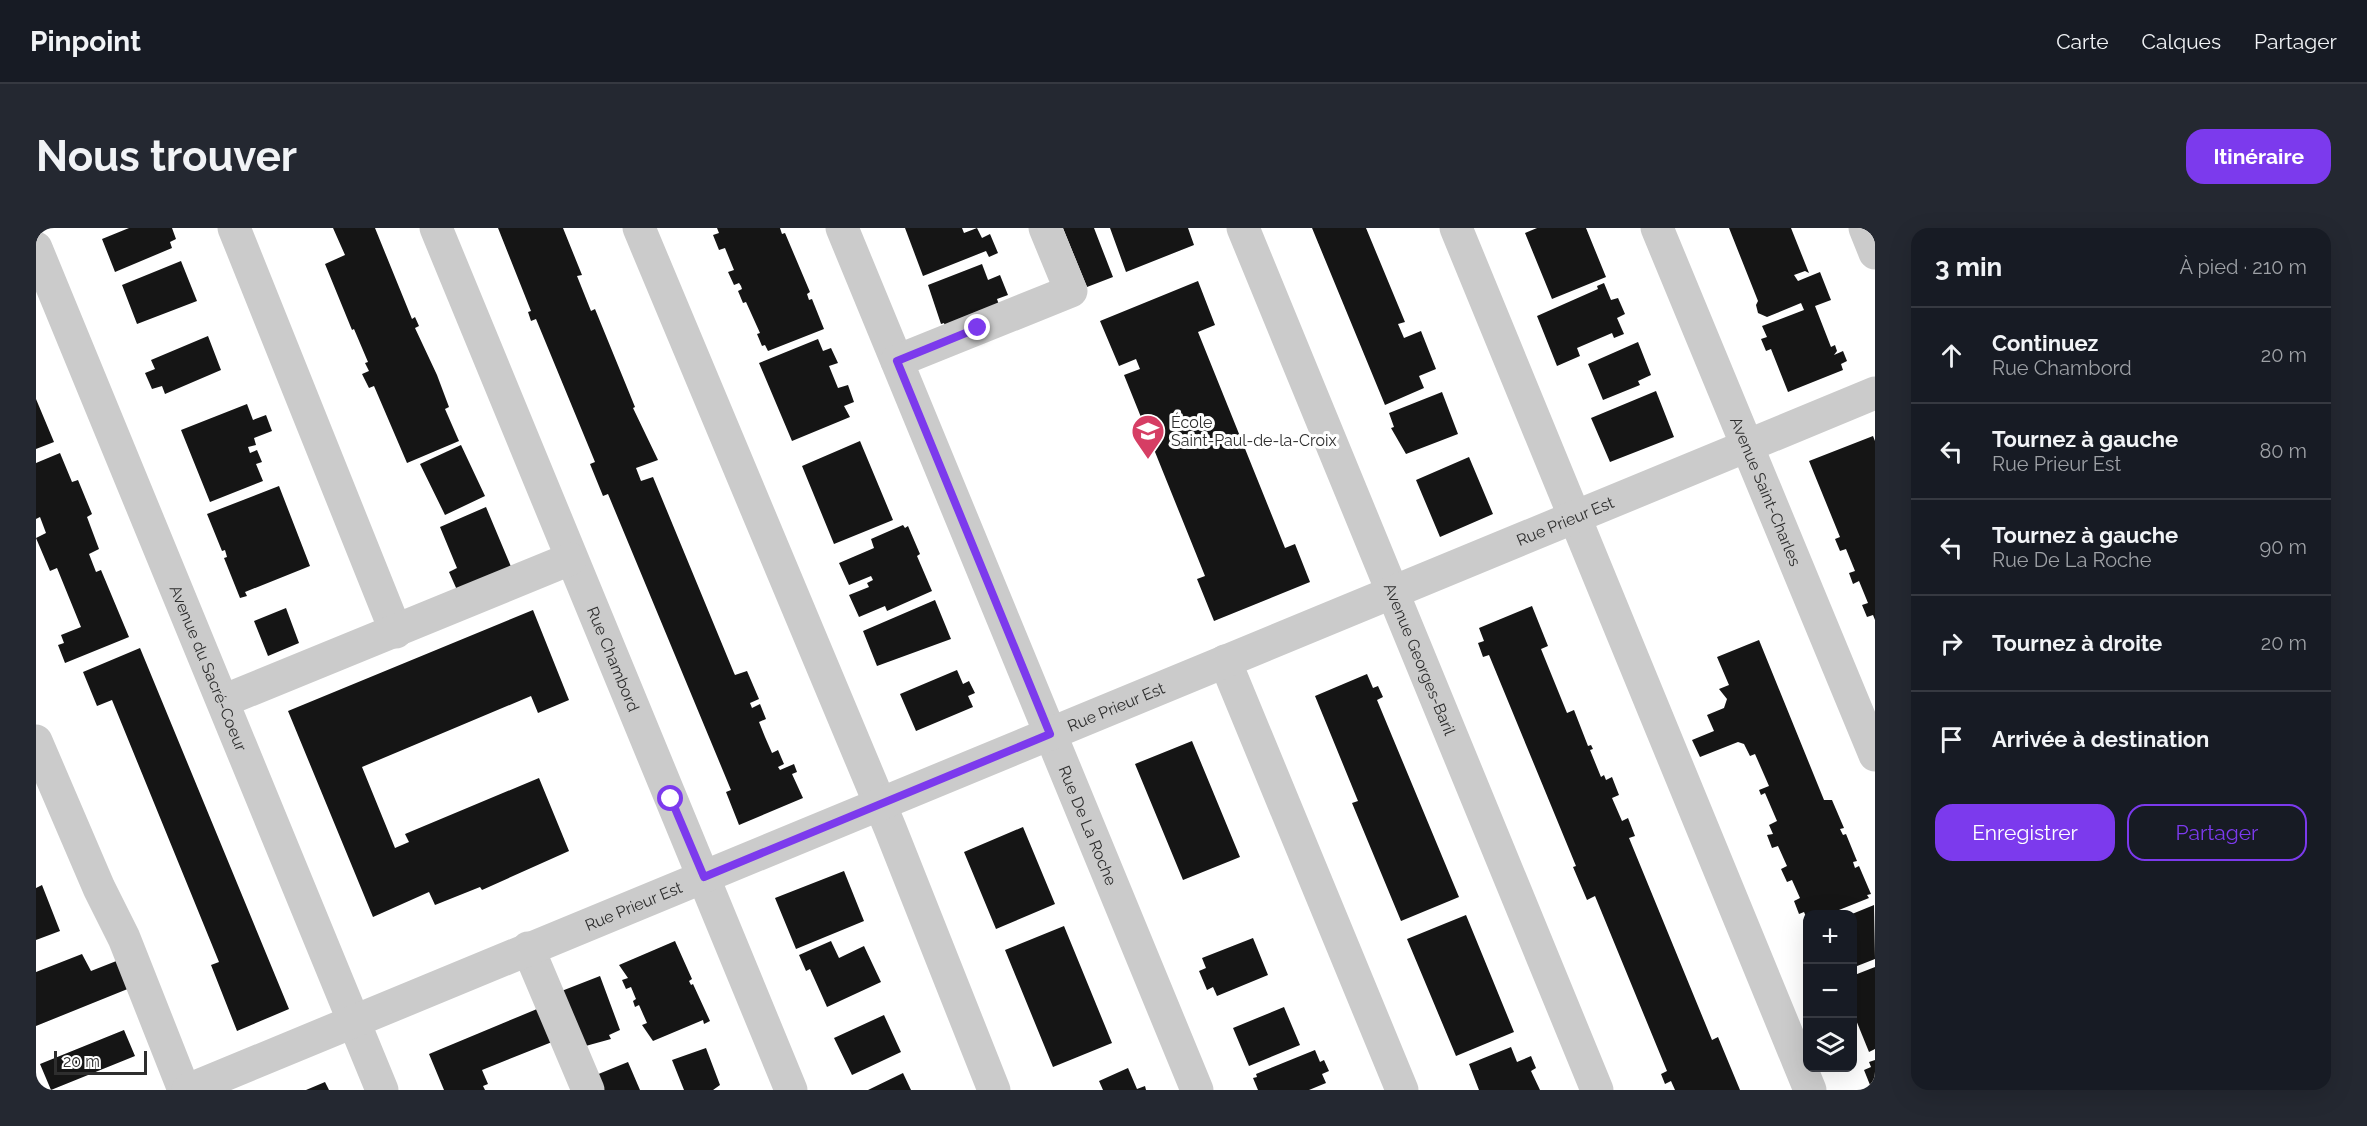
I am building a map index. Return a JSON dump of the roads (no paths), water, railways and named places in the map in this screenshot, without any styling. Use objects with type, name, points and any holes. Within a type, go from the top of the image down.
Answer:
[{"type":"street","points":[[234,228],[396,632]]},
{"type":"street","name":"Rue Chambord","points":[[436,228],[570,559],[791,1090]]},
{"type":"street","points":[[639,228],[879,803],[994,1090]]},
{"type":"street","name":"Rue De La Roche","points":[[842,228],[1197,1090]]},
{"type":"street","points":[[897,361],[1071,291],[1046,228]]},
{"type":"street","name":"Avenue Georges-Baril","points":[[1243,228],[1597,1090]]},
{"type":"street","points":[[1456,228],[1810,1090]]},
{"type":"street","name":"Avenue Saint-Charles","points":[[1658,228],[1875,755]]},
{"type":"street","points":[[1864,228],[1875,254]]},
{"type":"street","name":"Avenue du Sacré-Coeur","points":[[36,248],[382,1090]]},
{"type":"street","name":"Rue Prieur Est","points":[[188,1090],[1875,393]]},
{"type":"street","points":[[223,701],[570,559]]},
{"type":"street","points":[[1225,661],[1402,1090]]},
{"type":"street","points":[[36,741],[99,888],[124,938],[183,1090]]},
{"type":"street","points":[[528,948],[588,1090]]},
{"type":"place","name":"École Saint-Paul-de-la-Croix","points":[[1148,460]]}]
